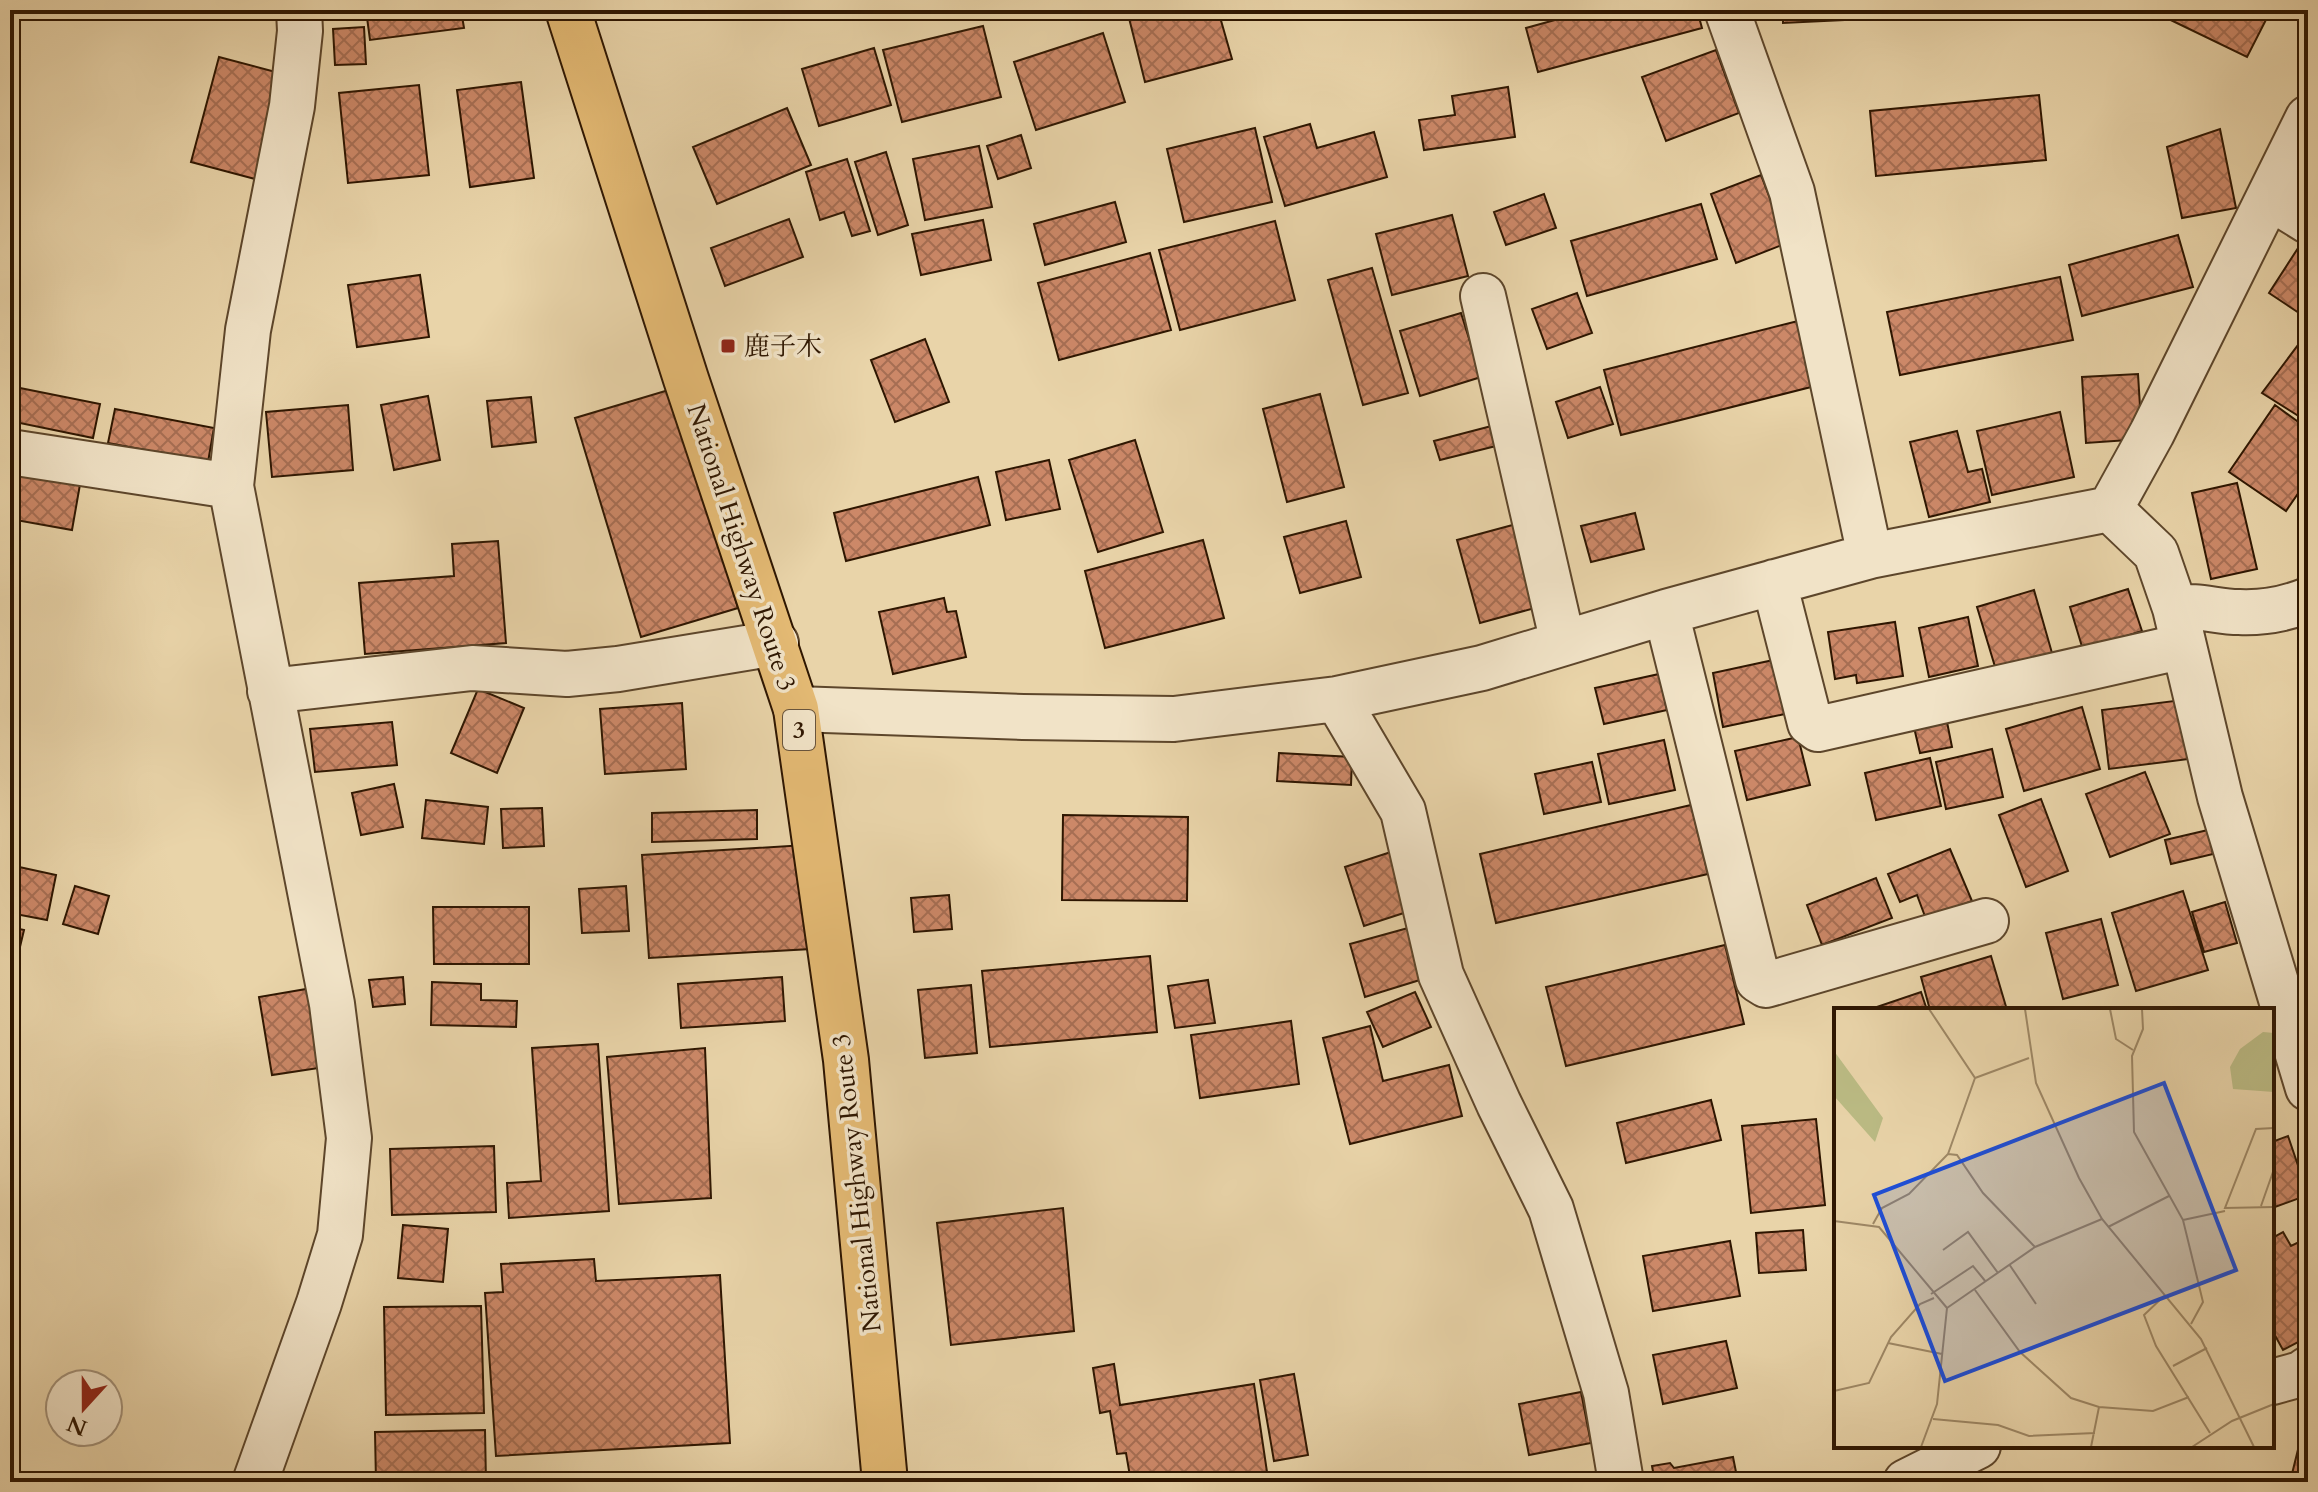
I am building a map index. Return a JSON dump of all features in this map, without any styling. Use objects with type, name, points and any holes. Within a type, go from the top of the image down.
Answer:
[{"type":"highway","name":"National Highway Route 3","points":[[568,10],[796,709],[846,1060],[885,1482]]},
{"type":"street","points":[[255,1482],[340,1235],[349,1138],[332,1004],[231,486],[248,330],[292,106],[300,31],[299,10]]},
{"type":"street","points":[[1727,10],[1792,192],[1870,556]]},
{"type":"street","points":[[796,709],[1174,719],[1337,699],[1482,668],[1666,612],[1870,556],[2110,509],[2152,433],[2308,118]]},
{"type":"street","points":[[2269,197],[2308,221]]},
{"type":"street","points":[[1483,296],[1563,643]]},
{"type":"street","points":[[10,452],[231,486]]},
{"type":"street","points":[[2110,509],[2156,553],[2179,627],[2220,797],[2308,1088]]},
{"type":"street","points":[[1774,582],[1810,723],[1818,729],[2179,627],[2191,605],[2238,612],[2288,608],[2308,600]]},
{"type":"street","points":[[1666,612],[1758,980],[1766,985],[1986,921]]},
{"type":"street","points":[[270,691],[472,668],[567,674],[618,669],[776,643]]},
{"type":"street","points":[[1337,699],[1403,811],[1441,975],[1551,1209],[1606,1393],[1621,1482]]},
{"type":"street","points":[[2274,1381],[2308,1369]]},
{"type":"street","points":[[1906,1482],[1974,1448]]},
{"type":"building","points":[[366,10],[461,10],[464,28],[370,40]]},
{"type":"building","points":[[1127,10],[1218,10],[1232,59],[1145,82]]},
{"type":"building","points":[[1591,10],[1697,10],[1702,28],[1538,72],[1526,28]]},
{"type":"building","points":[[1783,10],[1991,10],[1991,13],[1783,23]]},
{"type":"building","points":[[2150,10],[2271,10],[2247,57]]},
{"type":"building","points":[[983,26],[1001,97],[902,122],[883,50]]},
{"type":"building","points":[[364,27],[366,64],[335,65],[333,29]]},
{"type":"building","points":[[1103,33],[1125,102],[1036,130],[1014,62]]},
{"type":"building","points":[[874,48],[891,105],[819,126],[802,69]]},
{"type":"building","points":[[1716,50],[1739,113],[1666,141],[1642,77]]},
{"type":"building","points":[[219,57],[283,74],[255,179],[191,162]]},
{"type":"building","points":[[521,82],[534,178],[470,187],[457,90]]},
{"type":"building","points":[[419,85],[429,175],[348,183],[339,93]]},
{"type":"building","points":[[1508,87],[1515,137],[1424,150],[1419,120],[1455,115],[1452,96]]},
{"type":"building","points":[[2039,95],[2046,160],[1876,176],[1870,111]]},
{"type":"building","points":[[787,108],[811,165],[717,204],[693,147]]},
{"type":"building","points":[[1310,124],[1317,148],[1374,132],[1387,177],[1285,206],[1264,137]]},
{"type":"building","points":[[1255,128],[1272,202],[1184,222],[1167,149]]},
{"type":"building","points":[[2220,129],[2236,208],[2182,218],[2167,147]]},
{"type":"building","points":[[1021,135],[1031,168],[998,179],[987,146]]},
{"type":"building","points":[[979,146],[992,207],[925,220],[913,159]]},
{"type":"building","points":[[886,152],[908,225],[878,235],[855,162]]},
{"type":"building","points":[[847,159],[870,231],[852,236],[844,212],[820,220],[806,172]]},
{"type":"building","points":[[1761,175],[1787,243],[1736,263],[1711,194]]},
{"type":"building","points":[[1544,194],[1556,228],[1506,245],[1494,212]]},
{"type":"building","points":[[1115,202],[1126,242],[1045,265],[1034,224]]},
{"type":"building","points":[[1701,204],[1717,259],[1587,296],[1571,241]]},
{"type":"building","points":[[1452,215],[1468,276],[1392,295],[1376,234]]},
{"type":"building","points":[[789,219],[803,257],[725,286],[711,248]]},
{"type":"building","points":[[983,220],[991,260],[921,275],[912,234]]},
{"type":"building","points":[[1275,221],[1295,300],[1180,330],[1159,250]]},
{"type":"building","points":[[2178,235],[2193,287],[2082,316],[2069,265]]},
{"type":"building","points":[[2300,245],[2308,250],[2308,319],[2269,293]]},
{"type":"building","points":[[1150,253],[1171,330],[1059,360],[1038,283]]},
{"type":"building","points":[[1372,268],[1408,393],[1363,405],[1328,280]]},
{"type":"building","points":[[420,275],[429,337],[357,347],[348,285]]},
{"type":"building","points":[[2060,277],[2073,340],[1900,375],[1887,312]]},
{"type":"building","points":[[1577,293],[1592,333],[1547,349],[1532,309]]},
{"type":"building","points":[[1461,313],[1481,377],[1420,396],[1400,331]]},
{"type":"building","points":[[1806,319],[1823,384],[1621,435],[1604,370]]},
{"type":"building","points":[[2308,333],[2308,422],[2262,393]]},
{"type":"building","points":[[925,339],[949,402],[895,422],[871,360]]},
{"type":"building","points":[[2138,374],[2142,439],[2086,443],[2082,377]]},
{"type":"building","points":[[10,386],[100,404],[93,438],[10,421]]},
{"type":"building","points":[[1600,387],[1613,424],[1568,438],[1556,402]]},
{"type":"building","points":[[672,389],[738,608],[641,637],[575,418]]},
{"type":"building","points":[[1320,394],[1344,487],[1287,502],[1263,409]]},
{"type":"building","points":[[428,396],[440,460],[394,470],[381,405]]},
{"type":"building","points":[[531,397],[536,442],[492,447],[487,401]]},
{"type":"building","points":[[348,405],[353,470],[272,477],[266,412]]},
{"type":"building","points":[[2275,405],[2308,429],[2308,479],[2286,511],[2229,472]]},
{"type":"building","points":[[115,409],[214,428],[208,462],[108,443]]},
{"type":"building","points":[[2060,412],[2074,477],[1992,495],[1977,431]]},
{"type":"building","points":[[1503,423],[1508,443],[1440,460],[1434,441]]},
{"type":"building","points":[[1957,431],[1968,472],[1982,469],[1990,502],[1929,517],[1910,442]]},
{"type":"building","points":[[1135,440],[1163,532],[1098,552],[1069,460]]},
{"type":"building","points":[[10,460],[82,473],[72,530],[10,519]]},
{"type":"building","points":[[1049,460],[1060,509],[1006,520],[996,472]]},
{"type":"building","points":[[978,477],[990,525],[846,561],[834,513]]},
{"type":"building","points":[[2237,483],[2257,569],[2211,579],[2192,493]]},
{"type":"building","points":[[1635,513],[1644,549],[1591,562],[1581,526]]},
{"type":"building","points":[[1346,521],[1361,577],[1300,593],[1284,537]]},
{"type":"building","points":[[1520,523],[1542,606],[1480,623],[1457,540]]},
{"type":"building","points":[[1203,540],[1224,618],[1105,648],[1085,571]]},
{"type":"building","points":[[498,541],[506,643],[365,654],[359,583],[454,576],[452,544]]},
{"type":"building","points":[[2128,589],[2142,631],[2083,650],[2070,607]]},
{"type":"building","points":[[2034,590],[2052,653],[1996,670],[1977,607]]},
{"type":"building","points":[[944,598],[947,612],[956,611],[966,657],[893,674],[879,612]]},
{"type":"building","points":[[1968,617],[1978,666],[1929,677],[1919,628]]},
{"type":"building","points":[[1895,622],[1903,676],[1857,683],[1856,675],[1835,679],[1828,632]]},
{"type":"building","points":[[1778,659],[1790,713],[1723,727],[1713,673]]},
{"type":"building","points":[[1659,674],[1667,710],[1604,724],[1595,688]]},
{"type":"building","points":[[478,689],[524,708],[497,773],[451,753]]},
{"type":"building","points":[[2182,700],[2189,759],[2109,769],[2102,710]]},
{"type":"building","points":[[682,703],[686,769],[605,774],[600,709]]},
{"type":"building","points":[[2082,707],[2100,769],[2024,791],[2006,729]]},
{"type":"building","points":[[1946,717],[1952,747],[1920,753],[1913,723]]},
{"type":"building","points":[[392,722],[397,765],[315,772],[310,729]]},
{"type":"building","points":[[1798,737],[1810,785],[1747,800],[1735,751]]},
{"type":"building","points":[[1664,740],[1675,790],[1609,804],[1598,754]]},
{"type":"building","points":[[1992,749],[2003,797],[1946,809],[1936,762]]},
{"type":"building","points":[[1279,753],[1352,757],[1351,785],[1277,781]]},
{"type":"building","points":[[1930,758],[1941,806],[1876,820],[1865,773]]},
{"type":"building","points":[[1592,762],[1601,802],[1544,814],[1535,774]]},
{"type":"building","points":[[2145,772],[2170,834],[2110,857],[2086,794]]},
{"type":"building","points":[[394,784],[403,827],[361,835],[352,793]]},
{"type":"building","points":[[2041,799],[2068,871],[2026,887],[1999,815]]},
{"type":"building","points":[[426,800],[488,807],[484,844],[422,838]]},
{"type":"building","points":[[1691,805],[1708,874],[1496,923],[1480,854]]},
{"type":"building","points":[[542,808],[544,846],[503,848],[501,809]]},
{"type":"building","points":[[757,810],[757,839],[652,842],[652,813]]},
{"type":"building","points":[[1063,815],[1188,817],[1187,901],[1062,900]]},
{"type":"building","points":[[2208,830],[2213,854],[2171,864],[2165,840]]},
{"type":"building","points":[[805,845],[811,949],[649,958],[642,855]]},
{"type":"building","points":[[1400,849],[1419,908],[1364,926],[1345,867]]},
{"type":"building","points":[[1950,849],[1972,901],[1926,919],[1917,895],[1900,902],[1888,874]]},
{"type":"building","points":[[10,865],[56,875],[47,920],[10,913]]},
{"type":"building","points":[[1876,878],[1892,918],[1822,945],[1807,905]]},
{"type":"building","points":[[75,886],[109,896],[98,934],[63,924]]},
{"type":"building","points":[[626,886],[629,931],[582,933],[579,889]]},
{"type":"building","points":[[2183,891],[2208,970],[2136,991],[2112,913]]},
{"type":"building","points":[[949,895],[952,929],[914,932],[911,898]]},
{"type":"building","points":[[2225,902],[2237,943],[2204,952],[2192,912]]},
{"type":"building","points":[[433,907],[529,907],[529,964],[434,964]]},
{"type":"building","points":[[2101,919],[2118,985],[2063,999],[2046,933]]},
{"type":"building","points":[[10,927],[24,930],[14,972],[10,971]]},
{"type":"building","points":[[1408,928],[1423,979],[1365,997],[1350,944]]},
{"type":"building","points":[[1725,945],[1744,1024],[1566,1066],[1546,987]]},
{"type":"building","points":[[1150,956],[1157,1032],[990,1047],[982,971]]},
{"type":"building","points":[[1991,956],[2006,1008],[1929,1008],[1921,977]]},
{"type":"building","points":[[403,977],[405,1004],[373,1007],[369,980]]},
{"type":"building","points":[[782,977],[785,1021],[681,1028],[678,984]]},
{"type":"building","points":[[1208,980],[1215,1023],[1175,1028],[1168,986]]},
{"type":"building","points":[[432,982],[481,984],[481,1000],[517,1001],[516,1027],[431,1025]]},
{"type":"building","points":[[971,985],[977,1053],[925,1058],[918,990]]},
{"type":"building","points":[[318,987],[332,1066],[272,1075],[259,997]]},
{"type":"building","points":[[1415,992],[1431,1027],[1383,1047],[1367,1012]]},
{"type":"building","points":[[1921,992],[1926,1008],[1874,1008]]},
{"type":"building","points":[[1291,1021],[1299,1084],[1200,1098],[1191,1035]]},
{"type":"building","points":[[1370,1026],[1383,1081],[1449,1065],[1462,1116],[1350,1144],[1323,1038]]},
{"type":"building","points":[[598,1044],[609,1211],[509,1218],[507,1183],[541,1181],[532,1048]]},
{"type":"building","points":[[705,1048],[711,1198],[619,1204],[607,1057]]},
{"type":"building","points":[[1711,1100],[1721,1140],[1626,1163],[1617,1123]]},
{"type":"building","points":[[1816,1119],[1825,1205],[1751,1213],[1742,1126]]},
{"type":"building","points":[[2288,1136],[2308,1195],[2274,1207],[2274,1141]]},
{"type":"building","points":[[494,1146],[496,1212],[392,1215],[390,1149]]},
{"type":"building","points":[[1063,1208],[1074,1331],[951,1345],[937,1223]]},
{"type":"building","points":[[403,1225],[448,1229],[443,1282],[398,1278]]},
{"type":"building","points":[[1803,1230],[1806,1270],[1759,1273],[1756,1233]]},
{"type":"building","points":[[2283,1232],[2291,1246],[2301,1241],[2308,1253],[2308,1337],[2283,1350],[2274,1334],[2274,1237]]},
{"type":"building","points":[[1730,1241],[1740,1296],[1653,1311],[1643,1256]]},
{"type":"building","points":[[594,1259],[596,1281],[720,1275],[730,1443],[496,1456],[485,1293],[503,1292],[501,1264]]},
{"type":"building","points":[[481,1306],[484,1413],[386,1415],[384,1307]]},
{"type":"building","points":[[1726,1341],[1737,1388],[1663,1404],[1653,1355]]},
{"type":"building","points":[[1114,1364],[1120,1405],[1254,1384],[1267,1472],[1204,1482],[1131,1482],[1126,1453],[1117,1454],[1110,1411],[1100,1413],[1093,1368]]},
{"type":"building","points":[[1294,1374],[1308,1455],[1274,1461],[1260,1380]]},
{"type":"building","points":[[1581,1392],[1591,1443],[1529,1455],[1519,1404]]},
{"type":"building","points":[[2308,1409],[2308,1482],[2290,1482]]},
{"type":"building","points":[[485,1430],[486,1482],[376,1482],[375,1432]]},
{"type":"building","points":[[1733,1457],[1738,1482],[1655,1482],[1652,1466],[1670,1463],[1674,1468]]},
{"type":"place","name":"鹿子木","points":[[728,346]]}]
